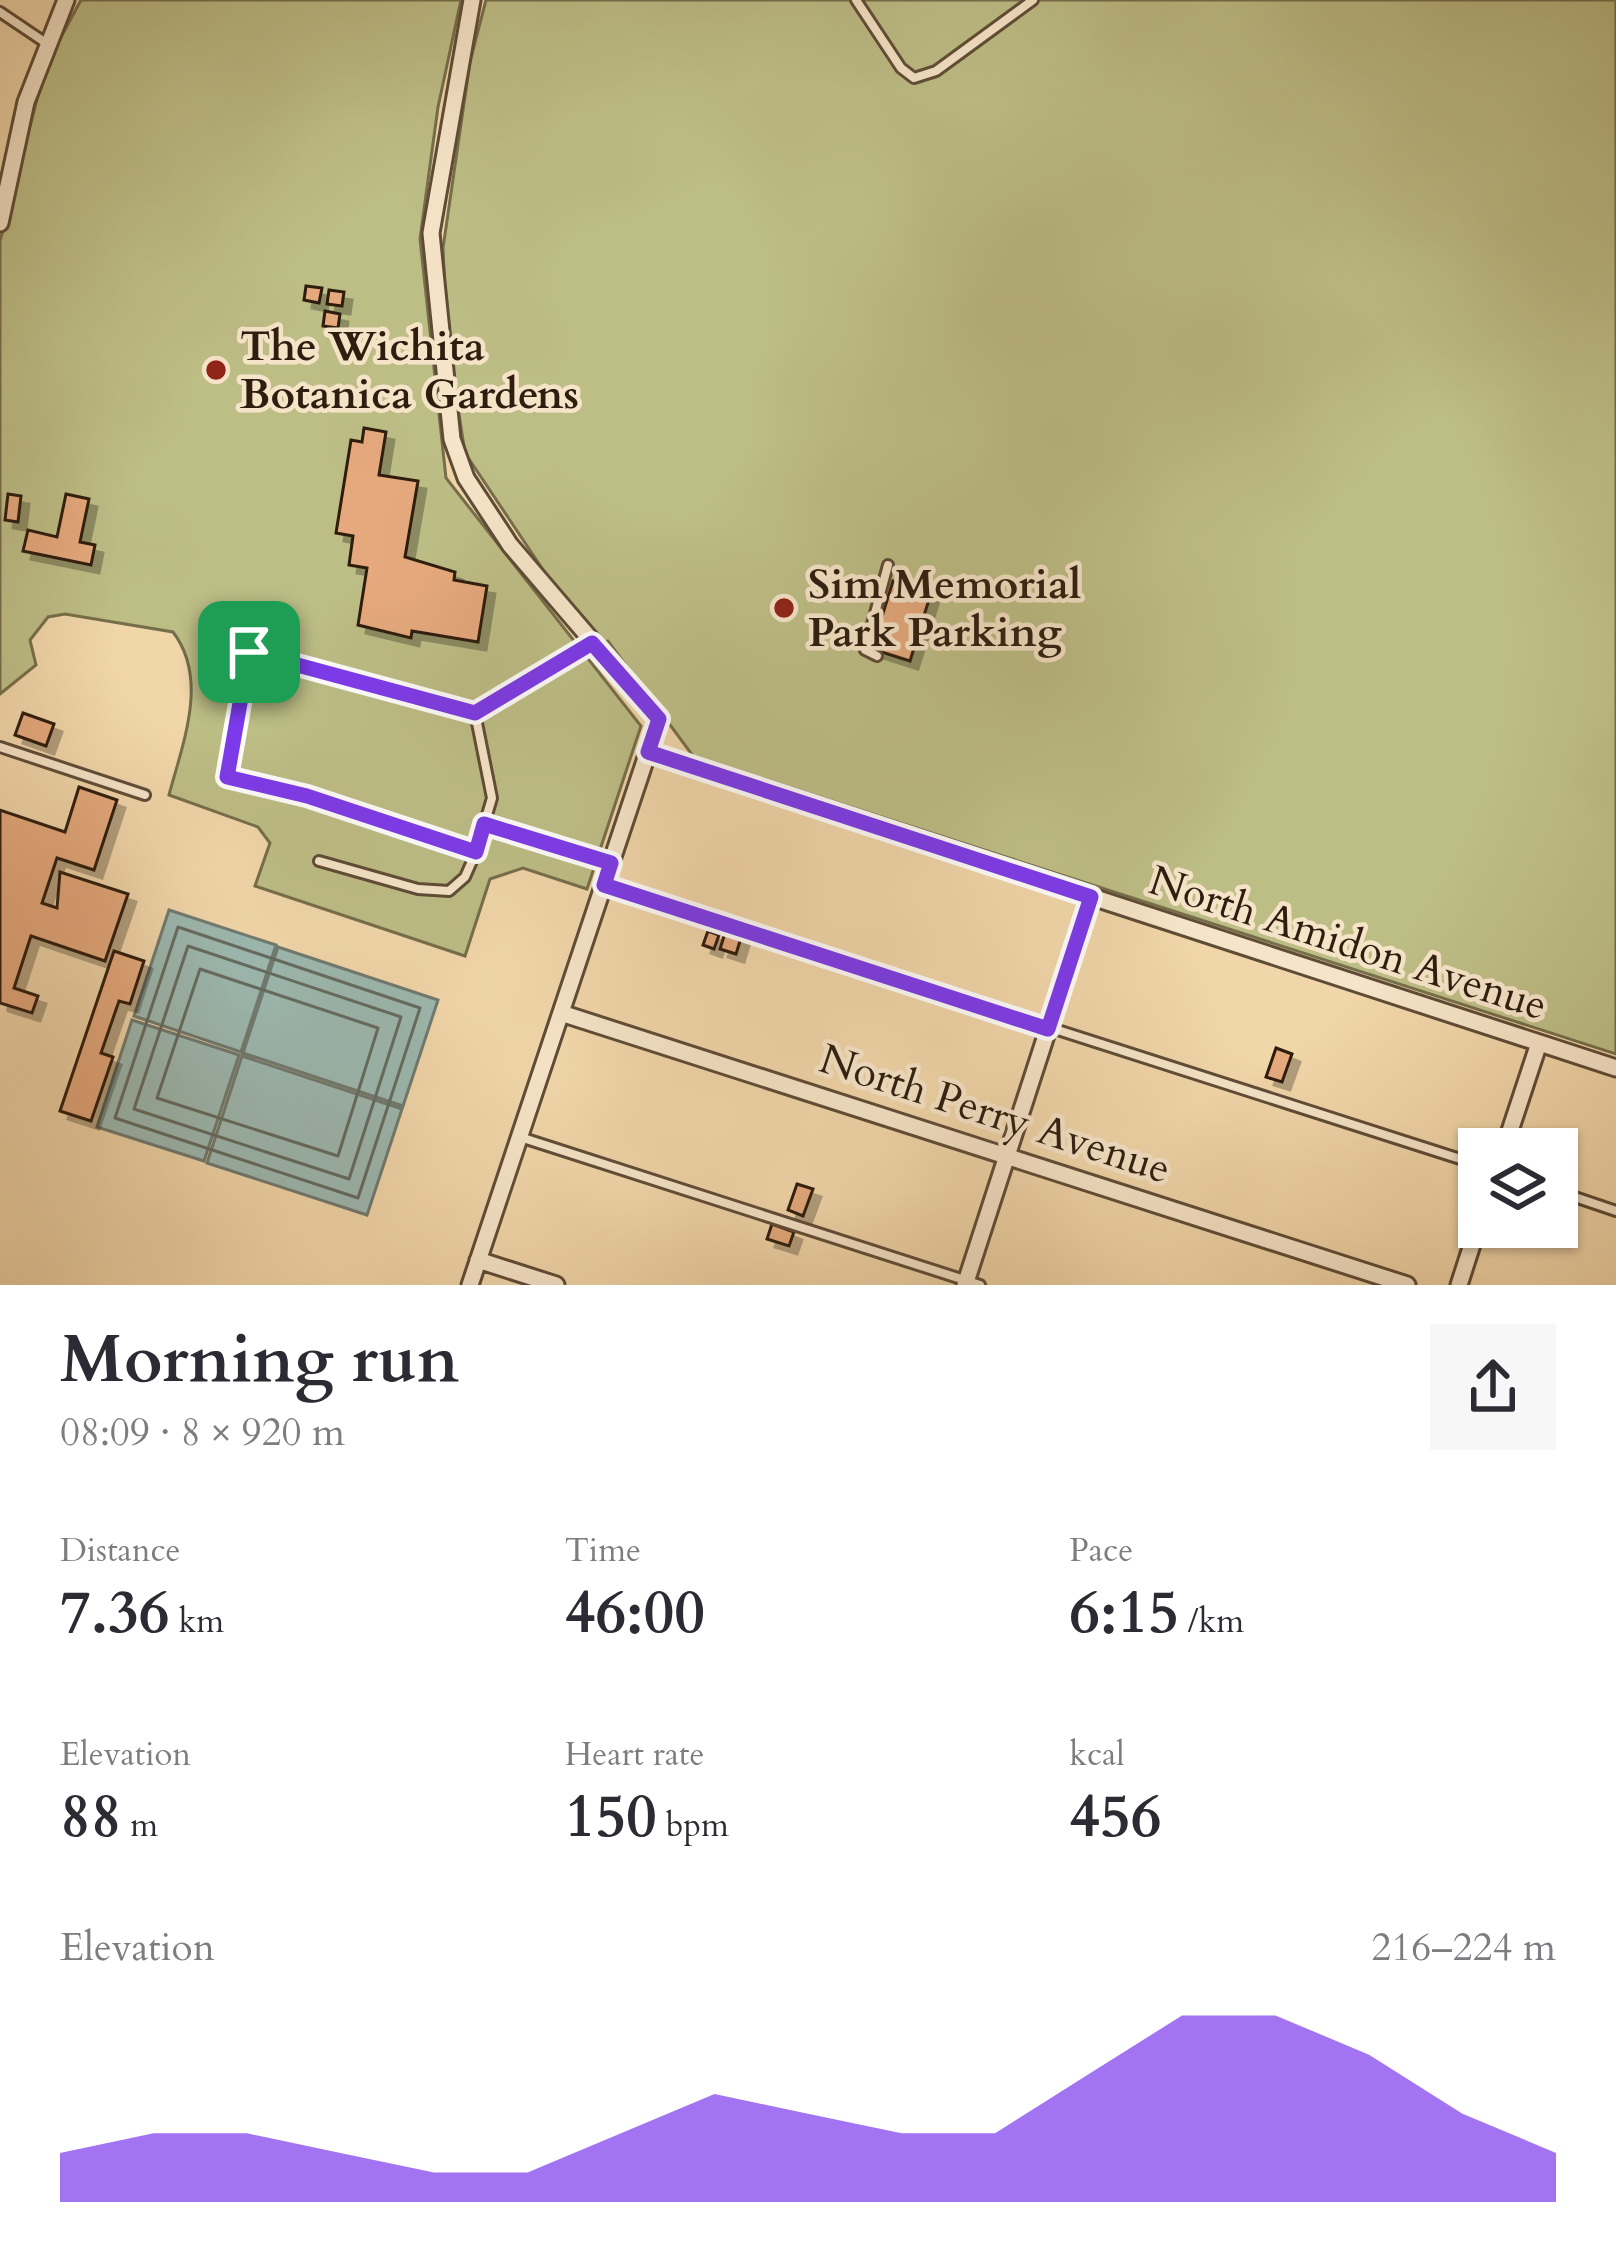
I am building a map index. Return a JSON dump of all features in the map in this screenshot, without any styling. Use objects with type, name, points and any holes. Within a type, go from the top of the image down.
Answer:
[{"type":"street","points":[[0,223],[26,102],[66,0]]},
{"type":"street","points":[[470,1285],[659,719],[510,545],[466,478],[452,439],[431,233],[472,0]]},
{"type":"street","name":"North Amidon Avenue","points":[[648,752],[1616,1068]]},
{"type":"street","points":[[970,1284],[1091,897]]},
{"type":"street","name":"North Perry Avenue","points":[[561,1013],[1407,1285]]},
{"type":"street","points":[[1511,1128],[1539,1042]]},
{"type":"street","points":[[1459,1285],[1471,1248]]},
{"type":"street","points":[[478,1260],[556,1285]]},
{"type":"lane","points":[[856,0],[901,68],[914,78],[927,77],[1033,0]]},
{"type":"lane","points":[[0,12],[46,43]]},
{"type":"lane","points":[[877,656],[865,650],[888,565]]},
{"type":"lane","points":[[476,852],[307,796],[227,777],[249,652],[475,713],[592,643]]},
{"type":"lane","points":[[319,861],[418,889],[449,892],[465,877],[493,798],[475,713]]},
{"type":"lane","points":[[0,747],[146,795]]},
{"type":"lane","points":[[484,824],[611,863]]},
{"type":"lane","points":[[604,885],[1458,1158]]},
{"type":"lane","points":[[520,1137],[970,1284]]},
{"type":"lane","points":[[1578,1198],[1616,1210]]},
{"type":"green space","name":"The Wichita Botanica Gardens","points":[[81,0],[461,0],[438,107],[420,239],[446,478],[641,726],[587,889],[523,868],[490,879],[465,956],[255,886],[270,843],[258,827],[169,795],[186,733],[191,690],[184,650],[173,632],[65,614],[48,617],[30,640],[36,665],[0,694],[0,241],[37,99],[53,52]]},
{"type":"green space","points":[[486,0],[1616,0],[1616,1054],[693,756],[608,641],[592,643],[465,453],[447,338],[443,248],[470,62]]},
{"type":"water","points":[[169,910],[276,945],[241,1052],[134,1016]]},
{"type":"water","points":[[278,947],[438,1000],[403,1106],[243,1053]]},
{"type":"water","points":[[132,1020],[239,1055],[204,1161],[97,1127]]},
{"type":"water","points":[[242,1056],[402,1109],[367,1215],[207,1163]]},
{"type":"building","points":[[306,286],[322,288],[319,303],[304,300]]},
{"type":"building","points":[[329,290],[344,292],[342,306],[327,304]]},
{"type":"building","points":[[325,311],[340,314],[338,328],[323,326]]},
{"type":"building","points":[[364,428],[386,432],[379,475],[418,481],[405,557],[455,572],[454,580],[487,586],[478,642],[412,631],[411,638],[358,625],[367,568],[349,565],[353,536],[336,533],[351,440],[362,442]]},
{"type":"building","points":[[8,494],[21,496],[18,522],[5,520]]},
{"type":"building","points":[[66,494],[89,499],[80,542],[95,545],[91,565],[23,551],[28,530],[57,537]]},
{"type":"building","points":[[893,581],[931,593],[910,661],[872,649]]},
{"type":"building","points":[[23,713],[54,724],[46,746],[15,735]]},
{"type":"building","points":[[79,787],[117,800],[94,870],[57,858],[42,903],[57,908],[60,872],[128,894],[105,961],[31,936],[14,988],[38,996],[32,1013],[0,1003],[0,810],[65,832]]},
{"type":"building","points":[[708,931],[719,935],[714,949],[703,945]]},
{"type":"building","points":[[725,933],[741,938],[736,954],[720,949]]},
{"type":"building","points":[[114,951],[144,961],[130,1004],[119,1001],[101,1053],[113,1057],[91,1121],[60,1111]]},
{"type":"building","points":[[1276,1048],[1292,1054],[1282,1082],[1266,1077]]},
{"type":"building","points":[[797,1184],[813,1189],[803,1216],[788,1210]]},
{"type":"building","points":[[772,1224],[794,1232],[789,1246],[767,1239]]},
{"type":"place","name":"The Wichita Botanica Gardens","points":[[216,370]]},
{"type":"place","name":"Sim Memorial Park Parking","points":[[784,608]]},
{"type":"route","points":[[592,643],[659,719],[648,752],[1091,897],[1048,1029],[604,885],[611,863],[484,824],[476,852],[307,796],[227,777],[249,652],[264,652],[475,713],[592,643]]}]
